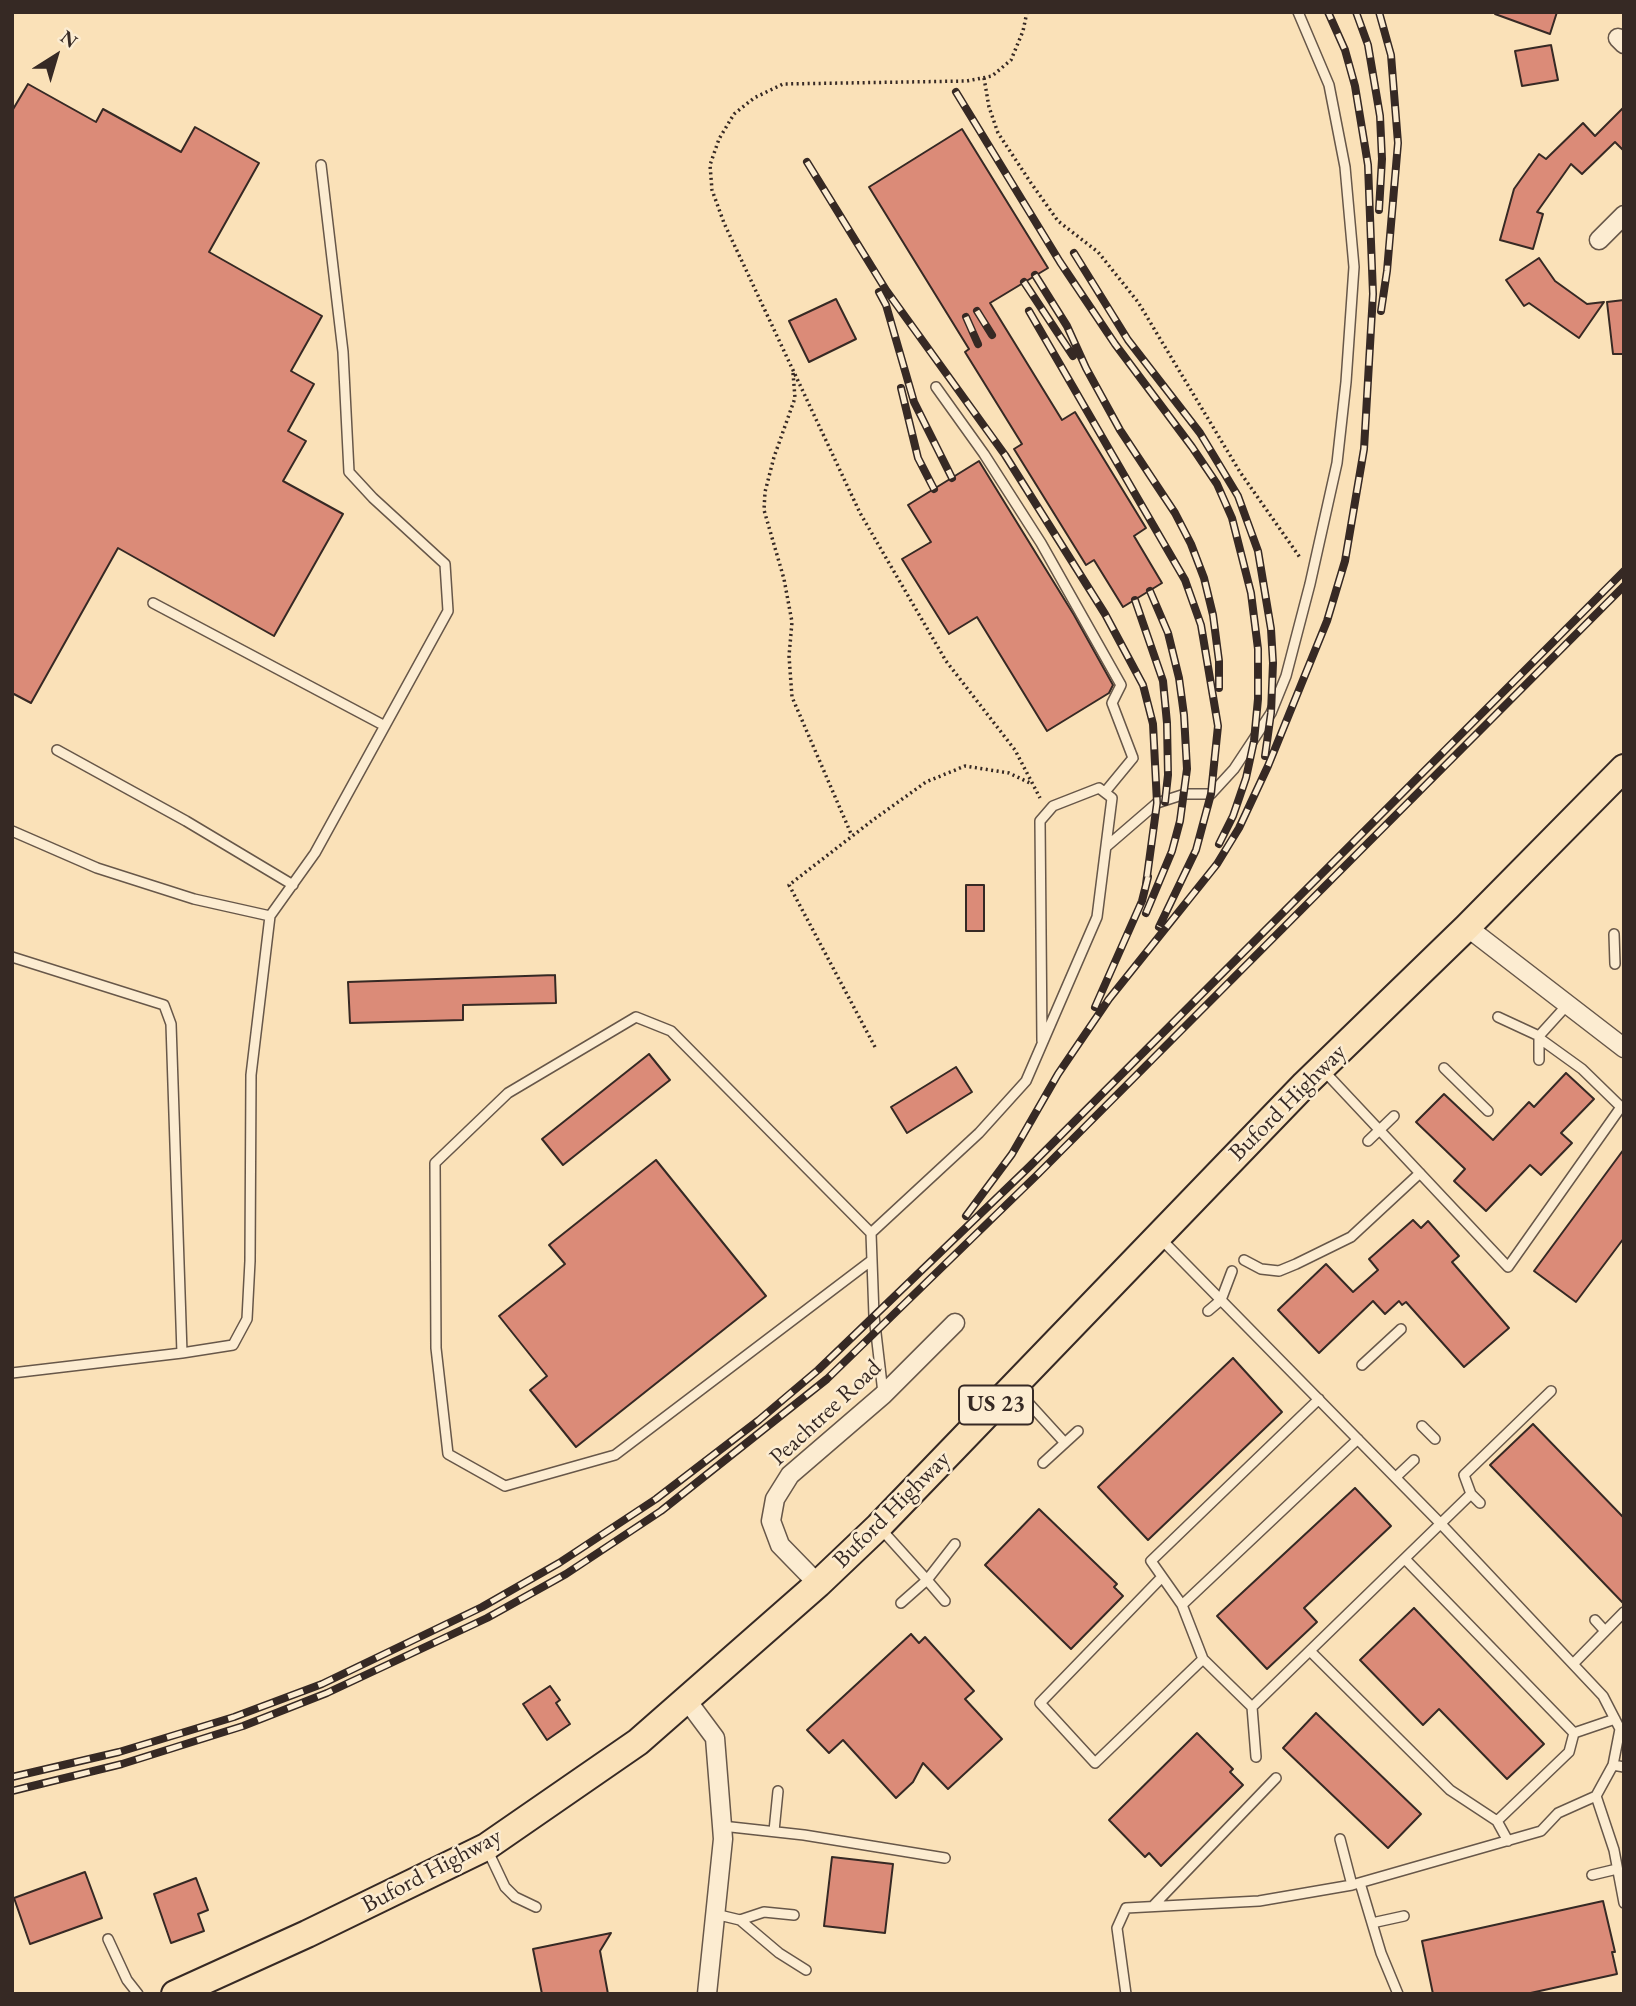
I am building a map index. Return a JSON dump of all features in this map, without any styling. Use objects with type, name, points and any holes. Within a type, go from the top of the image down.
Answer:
[{"type":"main road","name":"Buford Highway","points":[[175,1994],[307,1934],[486,1847],[638,1742],[818,1584],[878,1526],[1322,1068],[1467,927],[1624,768]]},
{"type":"street","points":[[1599,240],[1624,215]]},
{"type":"street","points":[[1467,927],[1624,1048]]},
{"type":"street","name":"Peachtree Road","points":[[818,1584],[780,1545],[771,1521],[775,1499],[790,1475],[883,1395],[955,1323]]},
{"type":"street","points":[[686,1699],[715,1738],[723,1839],[707,1994]]},
{"type":"lane","points":[[1105,847],[1157,803],[1185,794],[1211,794],[1234,769],[1271,713],[1286,676],[1312,576],[1336,463],[1346,382],[1354,267],[1345,167],[1329,85],[1298,12]]},
{"type":"lane","points":[[12,1373],[233,1345],[247,1319],[251,1075],[270,916],[315,853],[448,611],[445,564],[373,498],[349,472],[343,352],[321,165]]},
{"type":"lane","points":[[936,387],[984,454],[1041,543],[1121,685],[1112,703],[1133,758],[1105,792]]},
{"type":"lane","points":[[153,603],[385,726]]},
{"type":"lane","points":[[57,750],[186,821],[293,885]]},
{"type":"lane","points":[[871,1233],[979,1133],[1026,1081],[1097,917],[1112,798],[1099,788],[1053,806],[1040,821],[1042,1041]]},
{"type":"lane","points":[[12,831],[97,868],[194,899],[270,916]]},
{"type":"lane","points":[[1614,934],[1615,964]]},
{"type":"lane","points":[[12,957],[164,1005],[171,1024],[183,1353]]},
{"type":"lane","points":[[1539,1059],[1539,1037],[1568,1004]]},
{"type":"lane","points":[[872,1260],[615,1455],[505,1486],[448,1454],[436,1348],[435,1163],[508,1093],[636,1017],[671,1031],[871,1233],[872,1260],[874,1316],[883,1395]]},
{"type":"lane","points":[[1322,1068],[1508,1267],[1621,1107],[1582,1069],[1539,1037],[1498,1017]]},
{"type":"lane","points":[[1444,1068],[1488,1111]]},
{"type":"lane","points":[[1368,1141],[1394,1116]]},
{"type":"lane","points":[[1244,1260],[1261,1269],[1279,1271],[1351,1237],[1420,1172]]},
{"type":"lane","points":[[1126,1994],[1117,1928],[1126,1908],[1259,1901],[1356,1884],[1541,1831],[1558,1813],[1596,1796],[1613,1765],[1620,1729],[1603,1696],[1396,1477],[1158,1235]]},
{"type":"lane","points":[[1208,1311],[1221,1300],[1232,1271]]},
{"type":"lane","points":[[1362,1365],[1401,1329]]},
{"type":"lane","points":[[1013,1387],[1065,1443]]},
{"type":"lane","points":[[1480,1503],[1471,1494],[1464,1475],[1551,1391]]},
{"type":"lane","points":[[1256,1756],[1252,1707],[1203,1659],[1182,1605],[1151,1561],[1319,1399]]},
{"type":"lane","points":[[1422,1426],[1435,1439]]},
{"type":"lane","points":[[1043,1463],[1078,1431]]},
{"type":"lane","points":[[1182,1605],[1358,1439]]},
{"type":"lane","points":[[1396,1477],[1414,1460]]},
{"type":"lane","points":[[1252,1707],[1471,1494]]},
{"type":"lane","points":[[878,1526],[945,1601]]},
{"type":"lane","points":[[901,1603],[927,1580],[955,1544]]},
{"type":"lane","points":[[1405,1559],[1574,1733]]},
{"type":"lane","points":[[1162,1577],[1040,1703],[1095,1763],[1203,1659]]},
{"type":"lane","points":[[1573,1664],[1624,1612]]},
{"type":"lane","points":[[1595,1620],[1605,1631]]},
{"type":"lane","points":[[1310,1651],[1450,1790],[1497,1821],[1508,1841]]},
{"type":"lane","points":[[1574,1733],[1615,1718]]},
{"type":"lane","points":[[1497,1821],[1569,1752],[1574,1733]]},
{"type":"lane","points":[[1613,1765],[1624,1767]]},
{"type":"lane","points":[[1153,1906],[1276,1778]]},
{"type":"lane","points":[[774,1831],[778,1791]]},
{"type":"lane","points":[[1596,1796],[1614,1850],[1624,1903]]},
{"type":"lane","points":[[722,1826],[774,1831],[945,1858]]},
{"type":"lane","points":[[1340,1839],[1398,1994]]},
{"type":"lane","points":[[486,1847],[505,1887],[515,1897],[536,1907]]},
{"type":"lane","points":[[1614,1850],[1624,1855]]},
{"type":"lane","points":[[1592,1875],[1617,1869]]},
{"type":"lane","points":[[740,1920],[764,1912],[794,1915]]},
{"type":"lane","points":[[715,1914],[740,1920],[779,1953],[806,1970]]},
{"type":"lane","points":[[1372,1923],[1404,1916]]},
{"type":"lane","points":[[108,1939],[127,1980],[138,1994]]},
{"type":"path","points":[[1027,12],[1011,61],[992,76],[967,81],[783,84],[754,98],[734,114],[719,139],[710,165],[712,190],[724,223],[849,490],[946,661],[1015,750],[1048,812]]},
{"type":"path","points":[[984,78],[989,107],[998,132],[1031,183],[1058,221],[1098,252],[1138,302],[1240,472],[1312,576]]},
{"type":"path","points":[[793,367],[795,398],[765,492],[764,510],[784,579],[792,622],[789,656],[792,698],[852,836]]},
{"type":"path","points":[[875,1047],[789,885],[926,782],[965,766],[1009,773],[1033,785]]},
{"type":"building","points":[[1495,12],[1557,12],[1550,34]]},
{"type":"building","points":[[1551,45],[1558,80],[1522,86],[1515,51]]},
{"type":"building","points":[[28,84],[96,122],[103,109],[181,152],[195,127],[259,163],[209,252],[322,316],[291,371],[314,384],[288,431],[306,441],[283,481],[343,514],[274,636],[118,548],[31,703],[12,693],[12,111]]},
{"type":"building","points":[[1624,107],[1624,151],[1615,142],[1582,174],[1571,164],[1537,212],[1543,214],[1533,249],[1500,240],[1514,189],[1539,154],[1546,159],[1583,123],[1595,136]]},
{"type":"building","points":[[962,129],[1048,268],[990,303],[1062,420],[1075,412],[1146,528],[1134,536],[1162,583],[1123,607],[1094,560],[1086,565],[1014,449],[1022,444],[965,352],[969,349],[869,187]]},
{"type":"building","points":[[1539,258],[1555,281],[1587,304],[1604,302],[1579,338],[1529,303],[1524,306],[1506,280]]},
{"type":"building","points":[[836,299],[856,339],[809,362],[789,321]]},
{"type":"building","points":[[1624,300],[1624,354],[1613,354],[1607,302]]},
{"type":"building","points":[[979,461],[1074,615],[1113,685],[1109,693],[1047,731],[977,617],[949,634],[902,559],[931,542],[908,505]]},
{"type":"building","points":[[966,885],[984,885],[984,931],[966,931]]},
{"type":"building","points":[[555,975],[556,1003],[463,1005],[463,1020],[350,1023],[348,982]]},
{"type":"building","points":[[649,1054],[670,1080],[563,1165],[542,1139]]},
{"type":"building","points":[[956,1067],[972,1092],[907,1133],[891,1107]]},
{"type":"building","points":[[1566,1073],[1594,1099],[1561,1133],[1572,1143],[1541,1175],[1530,1165],[1486,1211],[1454,1181],[1465,1169],[1416,1122],[1444,1094],[1493,1140],[1529,1102],[1534,1107]]},
{"type":"building","points":[[1624,1149],[1624,1238],[1576,1302],[1534,1271]]},
{"type":"building","points":[[656,1160],[766,1296],[576,1447],[530,1390],[547,1376],[499,1316],[565,1264],[549,1245]]},
{"type":"building","points":[[1413,1220],[1421,1228],[1428,1221],[1459,1256],[1452,1262],[1509,1328],[1464,1367],[1406,1302],[1402,1305],[1399,1301],[1385,1314],[1373,1301],[1319,1353],[1278,1310],[1326,1264],[1353,1292],[1378,1270],[1369,1259]]},
{"type":"building","points":[[1233,1358],[1282,1412],[1148,1540],[1098,1487]]},
{"type":"building","points":[[1533,1424],[1624,1518],[1624,1604],[1490,1465]]},
{"type":"building","points":[[1355,1488],[1391,1526],[1304,1608],[1317,1622],[1267,1669],[1217,1616]]},
{"type":"building","points":[[1039,1509],[1117,1584],[1114,1587],[1123,1596],[1071,1649],[985,1565]]},
{"type":"building","points":[[1414,1608],[1544,1744],[1507,1779],[1439,1709],[1423,1725],[1360,1660]]},
{"type":"building","points":[[911,1634],[919,1643],[925,1637],[974,1691],[965,1699],[1002,1739],[948,1789],[923,1763],[913,1782],[896,1798],[843,1740],[829,1753],[807,1730]]},
{"type":"building","points":[[550,1686],[560,1700],[556,1703],[570,1724],[547,1740],[523,1704]]},
{"type":"building","points":[[1316,1713],[1421,1814],[1388,1848],[1283,1748]]},
{"type":"building","points":[[1197,1733],[1233,1769],[1230,1772],[1243,1785],[1161,1866],[1149,1853],[1145,1857],[1109,1820]]},
{"type":"building","points":[[832,1857],[893,1864],[885,1933],[824,1926]]},
{"type":"building","points":[[85,1872],[102,1918],[30,1944],[14,1898]]},
{"type":"building","points":[[196,1878],[208,1910],[198,1914],[204,1931],[171,1943],[154,1894]]},
{"type":"building","points":[[1603,1901],[1615,1952],[1612,1952],[1617,1974],[1526,1994],[1433,1994],[1422,1941]]},
{"type":"building","points":[[611,1933],[600,1951],[608,1994],[542,1994],[533,1949]]},
{"type":"railway","points":[[966,1216],[1012,1154],[1058,1074],[1109,999],[1217,864],[1239,828],[1268,766],[1327,621],[1345,561],[1364,449],[1373,294],[1368,165],[1355,86],[1345,50],[1328,12]]},
{"type":"railway","points":[[1356,12],[1368,45],[1380,116],[1382,159],[1379,210]]},
{"type":"railway","points":[[1379,12],[1391,55],[1398,143],[1381,311]]},
{"type":"railway","points":[[956,92],[1060,262],[1115,344],[1217,484],[1232,518],[1251,593],[1258,649],[1258,699],[1254,741],[1246,778],[1233,816],[1219,844]]},
{"type":"railway","points":[[807,162],[886,290],[1005,455],[1105,614],[1143,685],[1153,724],[1157,803],[1146,884]]},
{"type":"railway","points":[[1074,253],[1128,340],[1200,433],[1238,496],[1258,551],[1271,629],[1271,713],[1265,756]]},
{"type":"railway","points":[[1035,275],[1067,326],[1086,368],[1120,430],[1175,513],[1191,544],[1204,578],[1213,615],[1219,661],[1219,688]]},
{"type":"railway","points":[[1024,282],[1073,356]]},
{"type":"railway","points":[[879,292],[886,305],[914,402],[952,478]]},
{"type":"railway","points":[[977,311],[992,335]]},
{"type":"railway","points":[[1029,311],[1185,580],[1201,625],[1218,726],[1211,794],[1196,850],[1159,927]]},
{"type":"railway","points":[[966,317],[978,344]]},
{"type":"railway","points":[[901,388],[918,458],[934,489]]},
{"type":"railway","points":[[12,1777],[119,1752],[234,1717],[322,1684],[482,1607],[559,1563],[656,1499],[759,1420],[818,1370],[1030,1166],[1624,571]]},
{"type":"railway","points":[[12,1791],[122,1764],[243,1726],[327,1693],[487,1618],[566,1574],[661,1511],[827,1379],[1038,1174],[1624,586]]},
{"type":"railway","points":[[1146,913],[1172,851],[1180,821],[1187,769],[1179,678],[1168,633],[1150,591]]},
{"type":"railway","points":[[1135,600],[1163,681],[1168,775],[1165,802]]},
{"type":"railway","points":[[1095,1007],[1142,901],[1148,877]]}]
